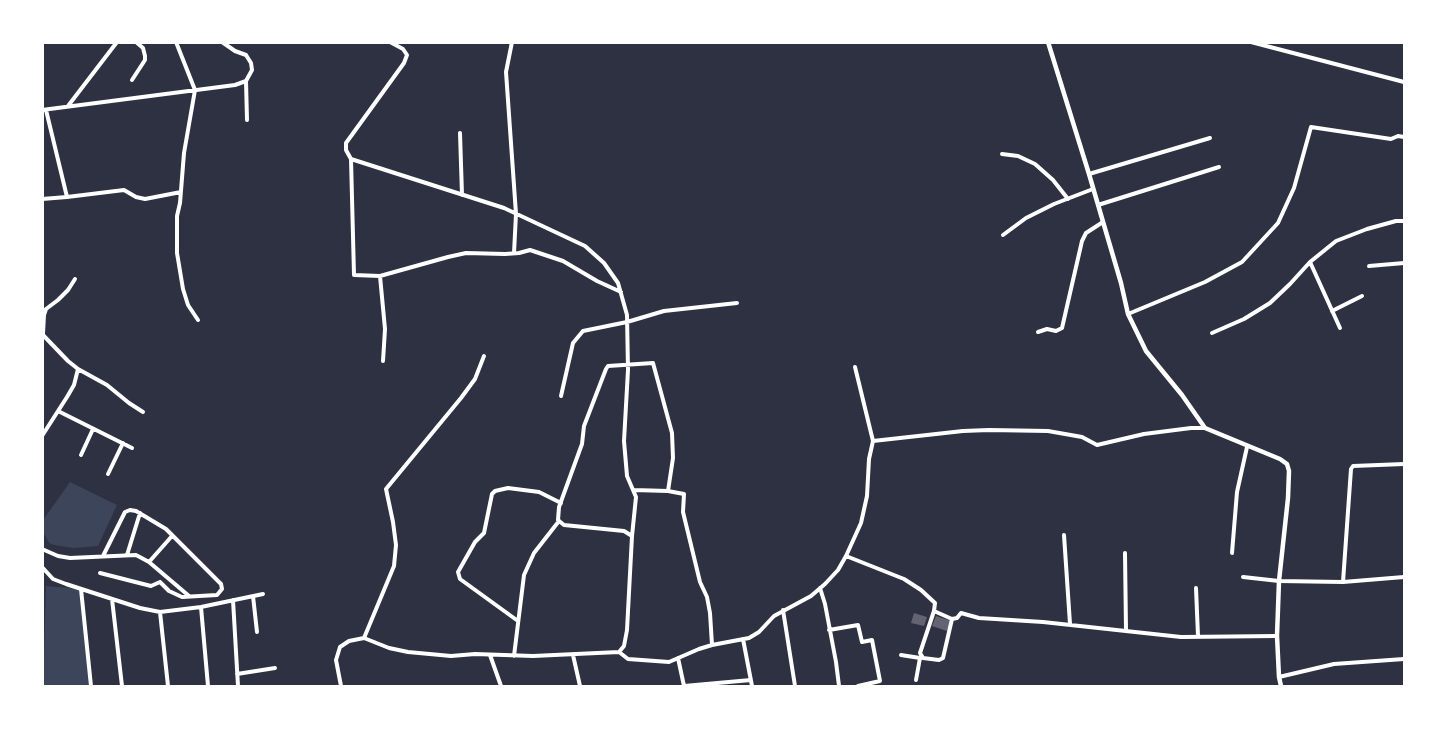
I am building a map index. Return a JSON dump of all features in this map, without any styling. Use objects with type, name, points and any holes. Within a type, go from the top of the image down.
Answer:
[{"type":"street","points":[[68,107],[117,42]]},
{"type":"street","points":[[132,80],[145,56],[143,48],[136,42]]},
{"type":"street","points":[[176,42],[195,90],[184,152],[177,216],[177,253],[183,289],[188,305],[198,320]]},
{"type":"street","points":[[222,42],[234,51],[246,55],[251,63],[252,70],[246,81],[247,120]]},
{"type":"street","points":[[390,42],[403,49],[407,55],[404,63],[346,143],[346,150],[351,159],[354,276],[380,276],[466,253],[514,253],[530,250],[563,261],[621,292]]},
{"type":"street","points":[[512,42],[506,72],[516,214],[514,253]]},
{"type":"street","points":[[1048,42],[1098,204],[1128,314],[1146,351],[1182,395],[1205,428]]},
{"type":"street","points":[[1251,42],[1404,82]]},
{"type":"street","points":[[67,197],[44,110],[235,85],[246,81]]},
{"type":"street","points":[[1128,314],[1205,282],[1242,262],[1278,223],[1294,188],[1311,126],[1391,139],[1398,136],[1404,137]]},
{"type":"street","points":[[460,133],[462,195]]},
{"type":"street","points":[[1089,174],[1210,138]]},
{"type":"street","points":[[1002,154],[1018,156],[1035,164],[1053,180],[1068,199]]},
{"type":"street","points":[[351,159],[516,214],[586,246],[604,263],[618,283],[627,322],[628,363],[624,440],[627,476],[634,490],[635,511],[632,536],[628,630],[624,646],[619,652]]},
{"type":"street","points":[[1098,204],[1219,167]]},
{"type":"street","points":[[1004,236],[1026,218],[1093,189]]},
{"type":"street","points":[[42,199],[124,190],[136,197],[145,199],[181,192]]},
{"type":"street","points":[[1212,332],[1244,319],[1270,303],[1310,262],[1336,241],[1367,229],[1396,221],[1404,221]]},
{"type":"street","points":[[1038,332],[1047,329],[1056,331],[1062,328],[1082,241],[1086,233],[1103,222]]},
{"type":"street","points":[[1310,262],[1340,328]]},
{"type":"street","points":[[1369,266],[1404,263]]},
{"type":"street","points":[[380,276],[385,329],[383,361]]},
{"type":"street","points":[[74,279],[68,290],[46,309],[43,334],[78,369],[107,385],[143,412]]},
{"type":"street","points":[[1332,312],[1362,296]]},
{"type":"street","points":[[561,396],[573,343],[583,331],[627,322],[664,311],[737,303]]},
{"type":"street","points":[[364,638],[394,566],[396,545],[386,490],[475,379],[484,356]]},
{"type":"street","points":[[514,656],[524,575],[534,553],[559,521],[561,503],[582,444],[584,426],[608,366],[653,362],[672,433],[673,458],[668,491]]},
{"type":"street","points":[[341,686],[336,660],[340,647],[349,641],[364,638],[389,648],[408,652],[451,656],[475,654],[514,656],[573,655],[619,652],[628,659],[669,662],[699,649],[749,638],[759,632],[774,616],[811,596],[838,570],[861,523],[867,496],[869,458],[873,440],[855,367]]},
{"type":"street","points":[[42,436],[74,385],[78,369]]},
{"type":"street","points":[[58,411],[132,448]]},
{"type":"street","points":[[873,440],[963,431],[1048,431],[1082,437],[1097,445],[1144,434],[1205,428],[1247,447],[1280,459],[1287,464],[1289,472],[1279,581],[1277,636],[1281,686]]},
{"type":"street","points":[[81,455],[94,429]]},
{"type":"street","points":[[108,474],[123,443]]},
{"type":"street","points":[[1232,553],[1238,492],[1247,447]]},
{"type":"street","points":[[1343,582],[1351,469],[1353,466],[1404,464]]},
{"type":"street","points":[[518,621],[460,579],[458,572],[475,542],[484,533],[492,494],[495,490],[508,488],[539,492],[561,503]]},
{"type":"street","points":[[634,490],[668,491],[684,494],[683,512],[700,582],[707,597],[712,645]]},
{"type":"street","points":[[103,556],[125,512],[130,510],[140,513],[166,529],[221,584],[222,589],[217,595],[182,597],[176,595],[160,582]]},
{"type":"street","points":[[127,555],[140,513]]},
{"type":"street","points":[[559,521],[564,525],[624,531],[632,536]]},
{"type":"street","points":[[1064,535],[1070,624]]},
{"type":"street","points":[[149,562],[172,536]]},
{"type":"street","points":[[42,549],[58,556],[70,558],[136,555],[149,562],[190,597]]},
{"type":"street","points":[[1125,553],[1126,630]]},
{"type":"street","points":[[846,556],[904,579],[916,586],[935,603],[920,653],[921,657],[916,680]]},
{"type":"street","points":[[42,567],[53,579],[112,599],[160,612],[201,607],[263,594]]},
{"type":"street","points":[[100,573],[151,586],[160,582],[165,577]]},
{"type":"street","points":[[1243,577],[1279,581],[1343,582],[1404,577]]},
{"type":"street","points":[[820,588],[825,604],[839,686]]},
{"type":"street","points":[[1196,588],[1198,636]]},
{"type":"street","points":[[81,589],[91,686]]},
{"type":"street","points":[[253,596],[257,632]]},
{"type":"street","points":[[112,599],[122,686]]},
{"type":"street","points":[[233,600],[238,686]]},
{"type":"street","points":[[201,607],[208,686]]},
{"type":"street","points":[[783,610],[795,686]]},
{"type":"street","points":[[934,611],[952,619],[957,618],[961,613],[978,618],[1070,624],[1181,636],[1277,636]]},
{"type":"street","points":[[160,612],[168,686]]},
{"type":"street","points":[[901,655],[939,660],[943,658],[952,619]]},
{"type":"street","points":[[829,630],[858,625],[862,642],[872,640],[880,681],[858,686]]},
{"type":"street","points":[[743,639],[752,686]]},
{"type":"street","points":[[490,654],[501,686]]},
{"type":"street","points":[[573,655],[580,686]]},
{"type":"street","points":[[678,658],[684,686],[750,680]]},
{"type":"street","points":[[1279,677],[1334,664],[1404,659]]},
{"type":"street","points":[[237,674],[275,668]]},
{"type":"shaded area","points":[[70,482],[117,505],[98,546],[74,548],[54,545],[49,543],[43,532],[43,520]]},
{"type":"shaded area","points":[[46,586],[81,589],[89,686],[43,686]]},
{"type":"building","points":[[914,613],[927,617],[924,626],[911,623]]},
{"type":"building","points":[[936,616],[951,621],[947,631],[932,626]]}]
